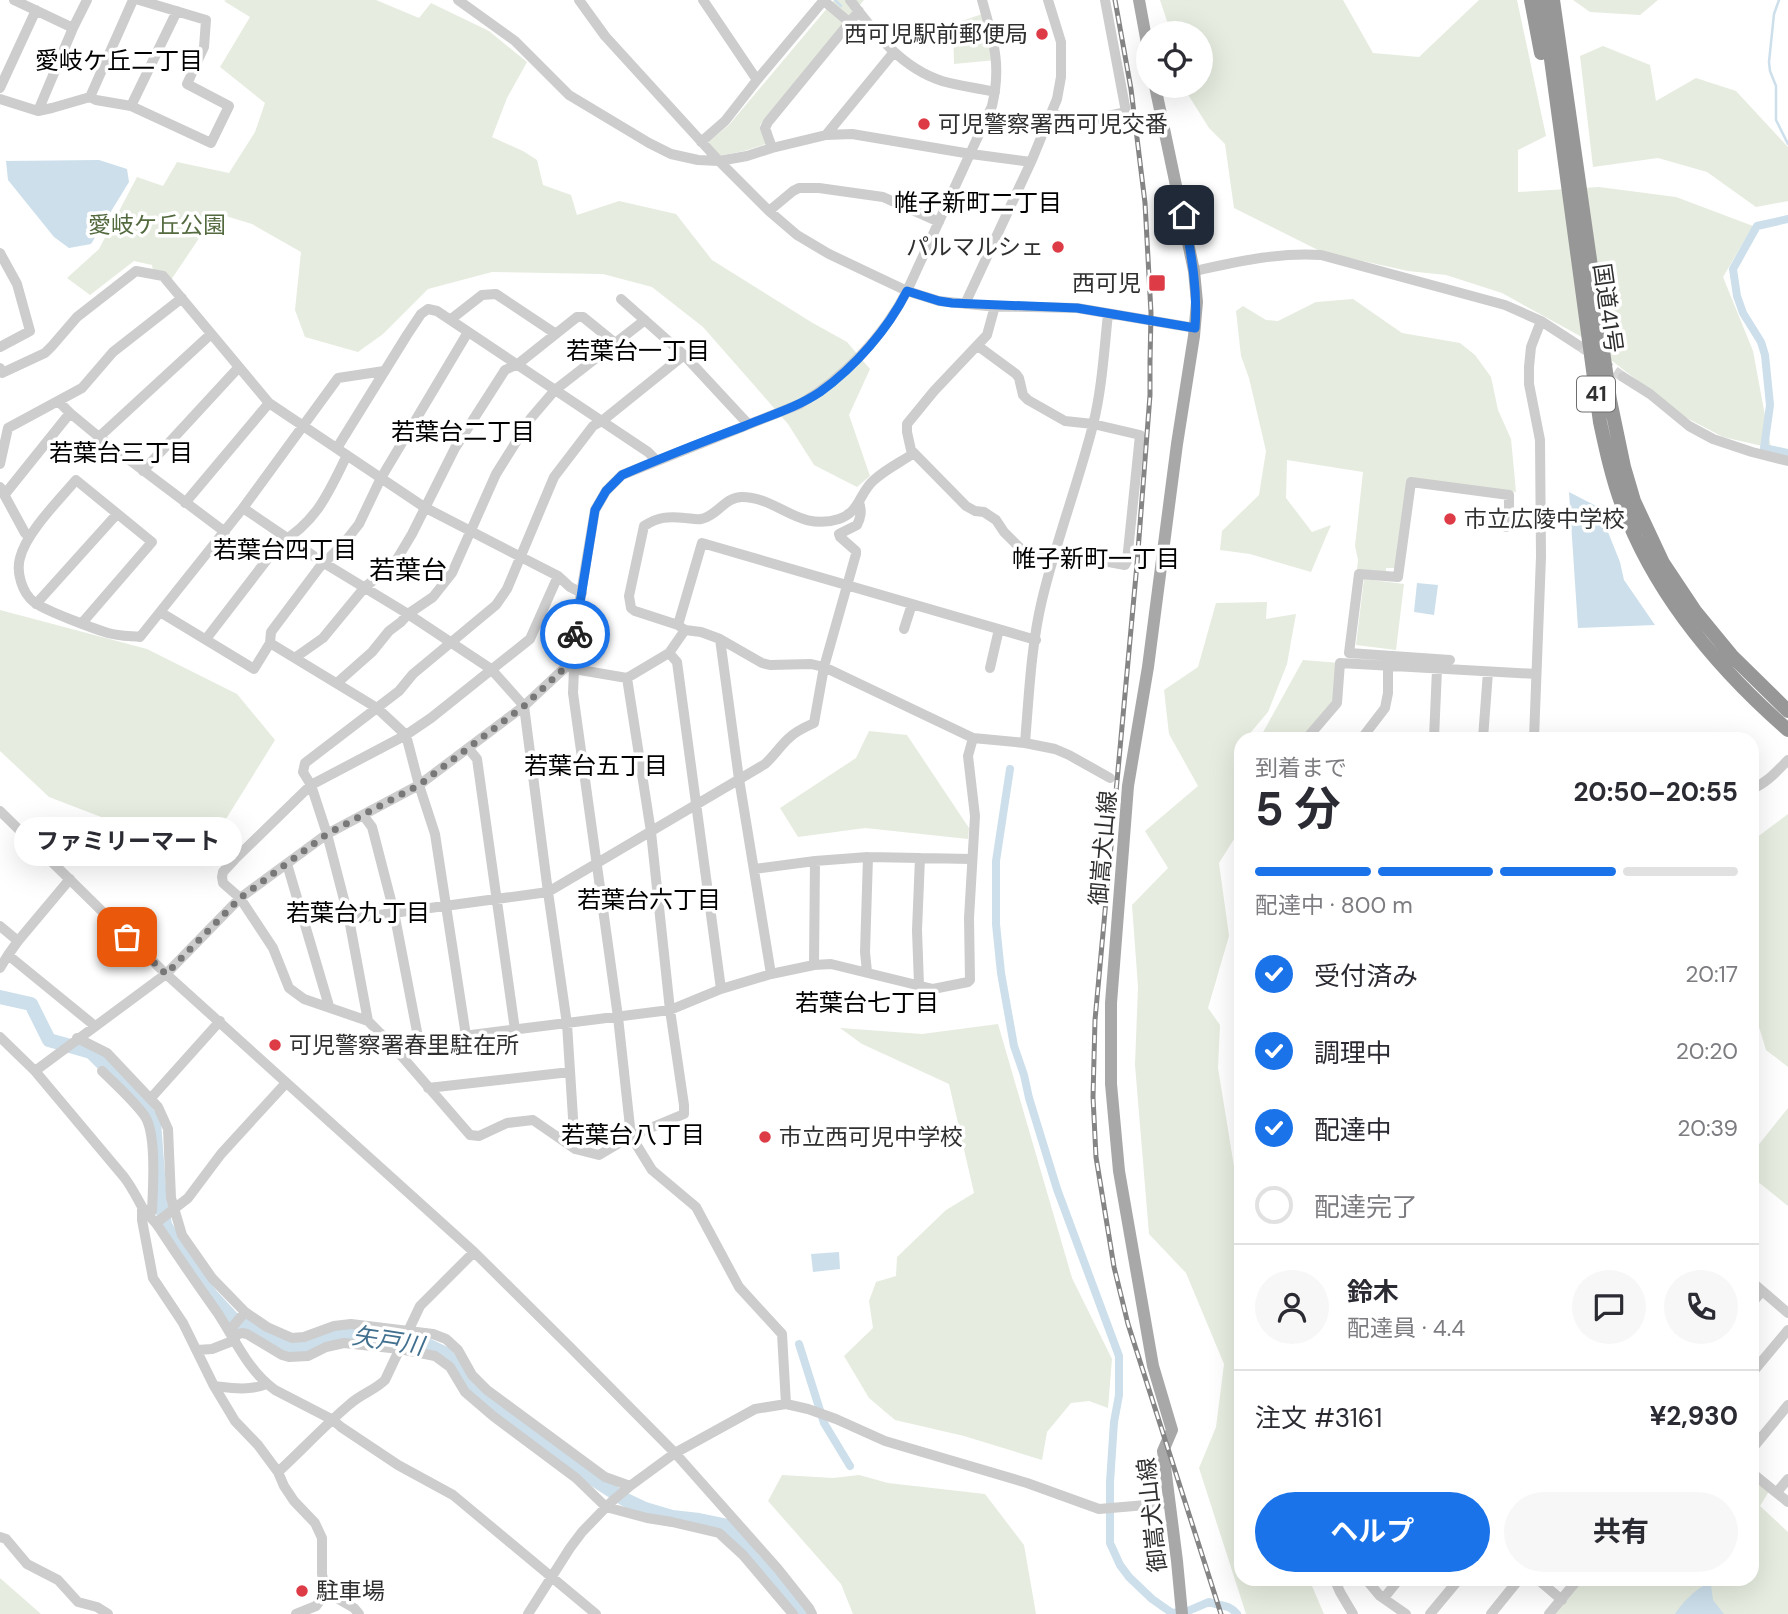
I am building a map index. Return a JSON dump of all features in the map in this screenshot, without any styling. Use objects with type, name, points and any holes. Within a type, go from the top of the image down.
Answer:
[{"type":"highway","points":[[1531,0],[1552,118],[1569,192]]},
{"type":"highway","name":"国道41号","points":[[1543,0],[1600,422],[1621,504],[1639,546],[1686,624],[1721,666],[1788,730]]},
{"type":"highway","name":"国道41号","points":[[1553,0],[1610,400],[1634,500],[1663,564],[1695,611],[1732,656],[1788,710]]},
{"type":"highway","points":[[1563,0],[1582,206]]},
{"type":"main road","points":[[1139,0],[1143,21]]},
{"type":"main road","name":"御嵩犬山線","points":[[1158,98],[1194,271],[1197,302],[1148,667],[1128,786],[1111,1003],[1111,1084],[1119,1171],[1153,1366],[1172,1430],[1163,1451],[1181,1607]]},
{"type":"street","points":[[14,0],[73,28]]},
{"type":"street","points":[[38,111],[87,0]]},
{"type":"street","points":[[90,97],[133,0]]},
{"type":"street","points":[[0,99],[38,111],[90,97],[131,106],[211,144],[229,106],[187,84],[204,47],[206,20],[139,0]]},
{"type":"street","points":[[458,0],[515,41],[569,95],[671,154],[719,161],[826,135],[852,134],[1031,162]]},
{"type":"street","points":[[579,0],[605,36],[719,161],[797,235],[829,254],[907,291],[939,301],[995,306],[1077,308],[1195,328]]},
{"type":"street","points":[[703,0],[757,80]]},
{"type":"street","points":[[850,0],[894,52],[915,69],[942,80],[995,92]]},
{"type":"street","points":[[786,1404],[782,1334],[739,1287],[696,1207],[652,1170],[631,1136],[618,1017],[572,693],[572,667],[582,593],[595,510],[606,491],[622,475],[800,404],[834,381],[886,327],[907,291],[992,106],[997,72],[996,52],[982,0]]},
{"type":"street","points":[[965,304],[1031,162],[1060,87],[1062,61],[1059,33],[1048,0]]},
{"type":"street","points":[[1052,113],[1077,123],[1126,112],[1105,0]]},
{"type":"street","points":[[701,142],[725,121],[824,1],[849,22]]},
{"type":"street","points":[[0,88],[36,10]]},
{"type":"street","points":[[131,106],[177,11]]},
{"type":"street","points":[[772,148],[765,128],[768,122],[859,11]]},
{"type":"street","points":[[826,135],[894,52]]},
{"type":"street","points":[[769,211],[799,188],[819,188],[883,197],[939,222]]},
{"type":"street","points":[[0,253],[17,284],[30,331],[0,347]]},
{"type":"street","points":[[1194,271],[1273,256],[1297,253],[1321,255],[1490,300],[1541,321],[1578,345]]},
{"type":"street","points":[[0,368],[2,373],[45,353],[77,317],[135,271],[163,276],[269,403],[424,507],[558,576],[582,593]]},
{"type":"street","points":[[450,320],[482,295],[496,294],[556,334]]},
{"type":"street","points":[[0,464],[8,428],[82,388],[113,352],[182,298]]},
{"type":"street","points":[[621,299],[684,355],[748,424]]},
{"type":"street","points":[[978,346],[1016,374],[1023,395],[1028,401],[1065,421],[1093,424],[1140,435],[1125,565],[1055,552],[1026,555],[996,520],[984,512],[966,506],[911,450],[907,424],[934,391],[988,335],[995,306]]},
{"type":"street","points":[[337,448],[421,314],[428,309],[437,311],[648,452],[656,460]]},
{"type":"street","points":[[1025,743],[1041,607],[1093,424],[1101,382],[1108,314]]},
{"type":"street","points":[[296,657],[323,638],[365,587],[394,564],[412,534],[454,448],[505,370],[518,365],[577,317],[583,317],[615,343]]},
{"type":"street","points":[[337,683],[372,652],[389,631],[433,597],[452,573],[503,463],[531,418],[555,390],[645,320]]},
{"type":"street","points":[[1534,732],[1541,557],[1540,440],[1529,384],[1529,367],[1531,347],[1541,321]]},
{"type":"street","points":[[160,612],[254,669],[270,643],[271,632],[319,568],[359,524],[381,478],[468,332]]},
{"type":"street","points":[[99,437],[211,334]]},
{"type":"street","points":[[368,1021],[349,919],[327,834],[311,785],[303,772],[305,763],[398,691],[413,674],[496,605],[507,589],[554,477],[593,426],[684,355]]},
{"type":"street","points":[[143,471],[239,367]]},
{"type":"street","points":[[82,623],[152,542],[76,480],[29,537],[19,558],[21,581],[25,591],[36,604],[82,623],[109,633],[140,637],[225,532],[338,378],[384,371]]},
{"type":"street","points":[[1623,377],[1701,433],[1752,452],[1788,461]]},
{"type":"street","points":[[59,402],[99,437],[225,532]]},
{"type":"street","points":[[185,503],[269,403]]},
{"type":"street","points":[[29,537],[2,490],[70,413]]},
{"type":"street","points":[[914,453],[871,482],[853,512],[823,523],[811,522],[757,499],[740,497],[726,502],[700,520],[666,516],[653,520],[644,526],[629,596],[631,608],[720,639],[762,663],[803,663],[824,667],[973,738],[1055,749],[1110,778]]},
{"type":"street","points":[[206,639],[279,544],[315,515],[347,455]]},
{"type":"street","points":[[1450,660],[1349,653],[1359,574],[1398,577],[1410,482],[1509,495],[1506,527]]},
{"type":"street","points":[[349,919],[548,892],[765,764],[788,738],[814,723],[824,667],[856,554],[839,534],[858,526],[861,518],[859,502]]},
{"type":"street","points":[[243,508],[491,669],[524,706],[567,1024],[575,1149]]},
{"type":"street","points":[[36,604],[117,514]]},
{"type":"street","points":[[572,667],[627,678],[669,653],[682,627],[702,543],[1036,640]]},
{"type":"street","points":[[558,576],[530,639],[406,735],[311,785],[223,872],[222,877],[223,883],[240,898],[273,948],[289,988],[304,999],[368,1021],[470,1135],[479,1136],[506,1123],[533,1120],[575,1149],[599,1155],[631,1136],[684,1114],[651,832],[627,678]]},
{"type":"street","points":[[904,629],[912,604]]},
{"type":"street","points":[[990,668],[999,629]]},
{"type":"street","points":[[720,639],[739,779],[771,974]]},
{"type":"street","points":[[270,643],[377,708],[406,735],[435,834],[466,1036]]},
{"type":"street","points":[[669,653],[677,663],[721,989]]},
{"type":"street","points":[[1312,732],[1337,703],[1340,663],[1536,674]]},
{"type":"street","points":[[35,1071],[166,974],[240,898],[327,834],[419,785],[572,667]]},
{"type":"street","points":[[1367,732],[1385,708],[1388,667]]},
{"type":"street","points":[[1434,732],[1437,669]]},
{"type":"street","points":[[1483,732],[1488,671]]},
{"type":"street","points":[[392,1045],[670,1010],[721,989],[814,965],[831,964],[933,989],[963,984],[970,980],[969,918],[975,816],[968,756],[973,738]]},
{"type":"street","points":[[468,748],[477,759],[515,1030]]},
{"type":"street","points":[[1759,785],[1788,760]]},
{"type":"street","points":[[0,811],[166,974],[474,1252],[675,1453],[778,1569],[812,1614]]},
{"type":"street","points":[[363,815],[372,827],[394,912],[419,1042]]},
{"type":"street","points":[[754,869],[868,857],[972,859]]},
{"type":"street","points":[[866,972],[868,857]]},
{"type":"street","points":[[919,985],[917,930],[920,858]]},
{"type":"street","points":[[814,965],[815,861]]},
{"type":"street","points":[[286,864],[329,1006]]},
{"type":"street","points":[[0,968],[70,879]]},
{"type":"street","points":[[0,926],[19,941]]},
{"type":"street","points":[[9,955],[95,1026]]},
{"type":"street","points":[[151,1098],[219,1021]]},
{"type":"street","points":[[0,1037],[35,1071],[124,1177],[246,1360],[267,1384],[333,1420],[398,1465],[453,1495],[596,1614]]},
{"type":"street","points":[[77,1038],[107,1053],[151,1098],[164,1117],[168,1129],[171,1198],[182,1235],[212,1278],[245,1312],[292,1338],[351,1324],[409,1330],[446,1339],[458,1350],[472,1376],[487,1390],[605,1477],[630,1486]]},
{"type":"street","points":[[102,1071],[144,1115],[151,1130],[152,1211],[145,1211]]},
{"type":"street","points":[[428,1088],[570,1072]]},
{"type":"street","points":[[156,1223],[188,1198],[221,1154],[286,1083]]},
{"type":"street","points":[[145,1211],[142,1220],[153,1278],[183,1323],[234,1422],[258,1445],[278,1472],[294,1501],[315,1523],[322,1538],[322,1574],[326,1592],[354,1608],[359,1614]]},
{"type":"street","points":[[278,1472],[360,1395],[377,1388],[385,1380],[420,1306],[474,1252]]},
{"type":"street","points":[[1759,1289],[1788,1313]]},
{"type":"street","points":[[1759,1295],[1762,1291]]},
{"type":"street","points":[[232,1336],[245,1312]]},
{"type":"street","points":[[1759,1365],[1788,1330]]},
{"type":"street","points":[[197,1350],[212,1349],[242,1333],[289,1357],[307,1356],[326,1347],[344,1343],[435,1356],[450,1367],[465,1392],[608,1505],[620,1512],[719,1534],[743,1555],[793,1614]]},
{"type":"street","points":[[214,1386],[244,1388],[267,1384]]},
{"type":"street","points":[[528,1614],[582,1532],[608,1505],[675,1453],[755,1409],[786,1404],[808,1409],[885,1441],[1027,1483],[1099,1509],[1170,1503]]},
{"type":"street","points":[[1759,1441],[1786,1411]]},
{"type":"street","points":[[1759,1478],[1788,1502]]},
{"type":"street","points":[[1777,1492],[1788,1479]]},
{"type":"street","points":[[0,1537],[6,1539],[27,1564],[58,1580],[78,1602],[97,1607],[108,1614]]},
{"type":"street","points":[[1337,1586],[1353,1614]]},
{"type":"street","points":[[1373,1586],[1406,1614]]},
{"type":"street","points":[[1384,1598],[1394,1586]]},
{"type":"street","points":[[1430,1614],[1453,1586]]},
{"type":"street","points":[[1491,1614],[1514,1586]]},
{"type":"street","points":[[1545,1586],[1562,1600]]},
{"type":"street","points":[[1549,1614],[1573,1586]]},
{"type":"street","points":[[296,1614],[316,1605],[326,1592]]},
{"type":"green space","name":"愛岐ケ丘公園","points":[[376,0],[419,18],[431,3],[489,31],[527,62],[507,98],[492,137],[537,160],[543,185],[571,195],[577,215],[619,201],[676,214],[712,260],[847,342],[870,369],[849,415],[870,476],[857,487],[814,465],[788,424],[703,327],[652,287],[603,274],[492,272],[428,289],[383,334],[358,352],[305,337],[295,310],[301,252],[252,224],[216,213],[171,280],[153,270],[152,265],[134,261],[90,295],[67,278],[99,249],[137,177],[163,186],[177,162],[229,173],[255,132],[265,103],[220,67],[250,17],[224,1]]},
{"type":"green space","points":[[834,0],[864,0],[760,125],[766,144],[718,156],[708,142],[729,125]]},
{"type":"green space","points":[[1160,0],[1343,0],[1373,53],[1419,57],[1479,0],[1517,0],[1546,136],[1518,150],[1518,192],[1599,187],[1676,197],[1753,226],[1723,277],[1753,351],[1771,448],[1723,437],[1683,416],[1580,336],[1502,293],[1446,275],[1408,271],[1322,252],[1234,208],[1225,144],[1209,128],[1190,98],[1213,98],[1213,21],[1167,21]]},
{"type":"green space","points":[[1573,0],[1658,0],[1640,15],[1590,12]]},
{"type":"green space","points":[[985,13],[996,60],[954,64],[953,24]]},
{"type":"green space","points":[[1603,46],[1650,65],[1656,101],[1696,78],[1736,91],[1788,147],[1788,201],[1756,207],[1707,172],[1658,158],[1593,167],[1580,56]]},
{"type":"green space","points":[[1353,299],[1402,333],[1460,343],[1475,355],[1491,377],[1498,410],[1511,439],[1516,492],[1408,478],[1395,568],[1386,568],[1386,573],[1357,570],[1355,546],[1363,472],[1287,460],[1286,498],[1312,532],[1331,525],[1311,572],[1250,554],[1220,550],[1222,531],[1259,495],[1266,451],[1249,378],[1241,356],[1236,311],[1243,306],[1266,320],[1278,321],[1316,302]]},
{"type":"green space","points":[[1364,579],[1404,584],[1396,650],[1356,645]]},
{"type":"green space","points":[[1267,602],[1266,619],[1296,614],[1287,664],[1268,712],[1251,732],[1234,732],[1234,839],[1219,863],[1229,936],[1208,1008],[1220,1025],[1218,1068],[1234,1166],[1234,1577],[1199,1468],[1216,1427],[1224,1364],[1186,1273],[1149,1234],[1135,1065],[1138,987],[1132,905],[1168,868],[1145,831],[1198,786],[1169,734],[1164,690],[1198,667],[1216,603]]},
{"type":"green space","points":[[0,610],[147,649],[237,694],[275,740],[226,819],[135,830],[49,797],[0,751]]},
{"type":"green space","points":[[1303,660],[1340,663],[1337,703],[1312,732],[1263,732]]},
{"type":"green space","points":[[869,731],[907,735],[969,828],[968,839],[865,828],[798,837],[780,808],[856,758]]},
{"type":"green space","points":[[1788,814],[1788,1067],[1766,1050],[1759,1027],[1759,836]]},
{"type":"green space","points":[[998,1024],[1072,1278],[1112,1359],[1108,1408],[1089,1401],[1071,1403],[1047,1432],[1042,1460],[964,1436],[895,1420],[869,1398],[844,1356],[873,1328],[869,1301],[876,1282],[896,1276],[897,1257],[946,1210],[974,1193],[949,1084],[862,1044],[840,1028],[922,1034]]},
{"type":"green space","points":[[1788,1108],[1788,1206],[1759,1183],[1759,1144]]},
{"type":"green space","points":[[782,1475],[833,1478],[859,1475],[888,1483],[985,1494],[1024,1545],[1036,1614],[853,1614],[841,1584],[768,1501]]},
{"type":"green space","points":[[1759,1478],[1771,1488],[1760,1506],[1788,1532],[1788,1614],[1552,1614],[1574,1586],[1759,1586]]},
{"type":"green space","points":[[0,1578],[41,1614],[0,1614]]},
{"type":"green space","points":[[1237,1586],[1312,1586],[1324,1614],[1246,1614]]},
{"type":"water","points":[[99,160],[127,169],[129,182],[91,244],[69,248],[54,237],[8,180],[6,161]]},
{"type":"water","points":[[1569,492],[1598,507],[1620,562],[1624,580],[1655,625],[1578,628]]},
{"type":"water","points":[[1417,583],[1438,585],[1434,615],[1414,612]]},
{"type":"water","points":[[839,1252],[840,1269],[813,1272],[811,1254]]},
{"type":"water","points":[[1711,1586],[1713,1600],[1724,1614],[1675,1614],[1681,1605],[1700,1588]]},
{"type":"waterway","points":[[835,0],[841,6]]},
{"type":"waterway","points":[[1779,0],[1774,14],[1769,62],[1776,86],[1776,120],[1788,144]]},
{"type":"waterway","points":[[1788,219],[1757,226],[1733,269],[1743,313],[1761,342],[1765,355],[1770,405],[1764,448],[1788,453]]},
{"type":"waterway","points":[[1010,769],[996,861],[996,924],[1001,973],[1014,1046],[1057,1189],[1119,1356],[1119,1395],[1114,1422],[1110,1482],[1110,1543],[1129,1577],[1152,1599],[1172,1613],[1188,1611],[1209,1602],[1227,1607],[1237,1614]]},
{"type":"waterway","name":"矢戸川","points":[[0,997],[31,1004],[49,1040],[91,1052],[132,1093],[154,1122],[165,1225],[188,1264],[234,1320],[280,1345],[298,1349],[337,1333],[419,1341],[446,1354],[469,1389],[624,1499],[672,1517],[728,1526],[754,1560],[793,1601],[799,1614]]},
{"type":"waterway","points":[[799,1344],[824,1423],[850,1466]]},
{"type":"tunnel","points":[[1578,345],[1623,377]]},
{"type":"railway","points":[[1115,0],[1131,89],[1145,203],[1151,313],[1150,395],[1095,1020],[1093,1097],[1096,1157],[1114,1267],[1128,1324],[1221,1614]]},
{"type":"way so far","points":[[127,937],[166,974],[240,898],[327,834],[419,785],[524,706],[569,664],[575,634]]},
{"type":"place","name":"西可児駅前郵便局","points":[[1042,34]]},
{"type":"place","name":"可児警察署西可児交番","points":[[924,124]]},
{"type":"place","name":"パルマルシェ","points":[[1058,247]]},
{"type":"place","name":"西可児","points":[[1157,283]]},
{"type":"place","name":"市立広陵中学校","points":[[1450,519]]},
{"type":"place","name":"ファミリーマート","points":[[127,937]]},
{"type":"place","name":"可児警察署春里駐在所","points":[[275,1045]]},
{"type":"place","name":"市立西可児中学校","points":[[765,1137]]},
{"type":"place","name":"駐車場","points":[[302,1591]]},
{"type":"district","name":"愛岐ケ丘二丁目","points":[[119,61]]},
{"type":"district","name":"帷子新町二丁目","points":[[978,203]]},
{"type":"district","name":"若葉台一丁目","points":[[638,351]]},
{"type":"district","name":"若葉台二丁目","points":[[463,432]]},
{"type":"district","name":"若葉台三丁目","points":[[121,453]]},
{"type":"district","name":"若葉台四丁目","points":[[285,550]]},
{"type":"district","name":"帷子新町一丁目","points":[[1096,559]]},
{"type":"district","name":"若葉台","points":[[408,570]]},
{"type":"district","name":"若葉台五丁目","points":[[596,766]]},
{"type":"district","name":"若葉台六丁目","points":[[649,900]]},
{"type":"district","name":"若葉台九丁目","points":[[358,913]]},
{"type":"district","name":"若葉台七丁目","points":[[867,1003]]},
{"type":"district","name":"若葉台八丁目","points":[[633,1135]]},
{"type":"route","points":[[575,634],[595,510],[606,491],[622,475],[774,415],[819,392],[834,381],[875,340],[896,312],[907,291],[952,303],[1077,308],[1195,328],[1197,302],[1194,271],[1184,215]]}]
